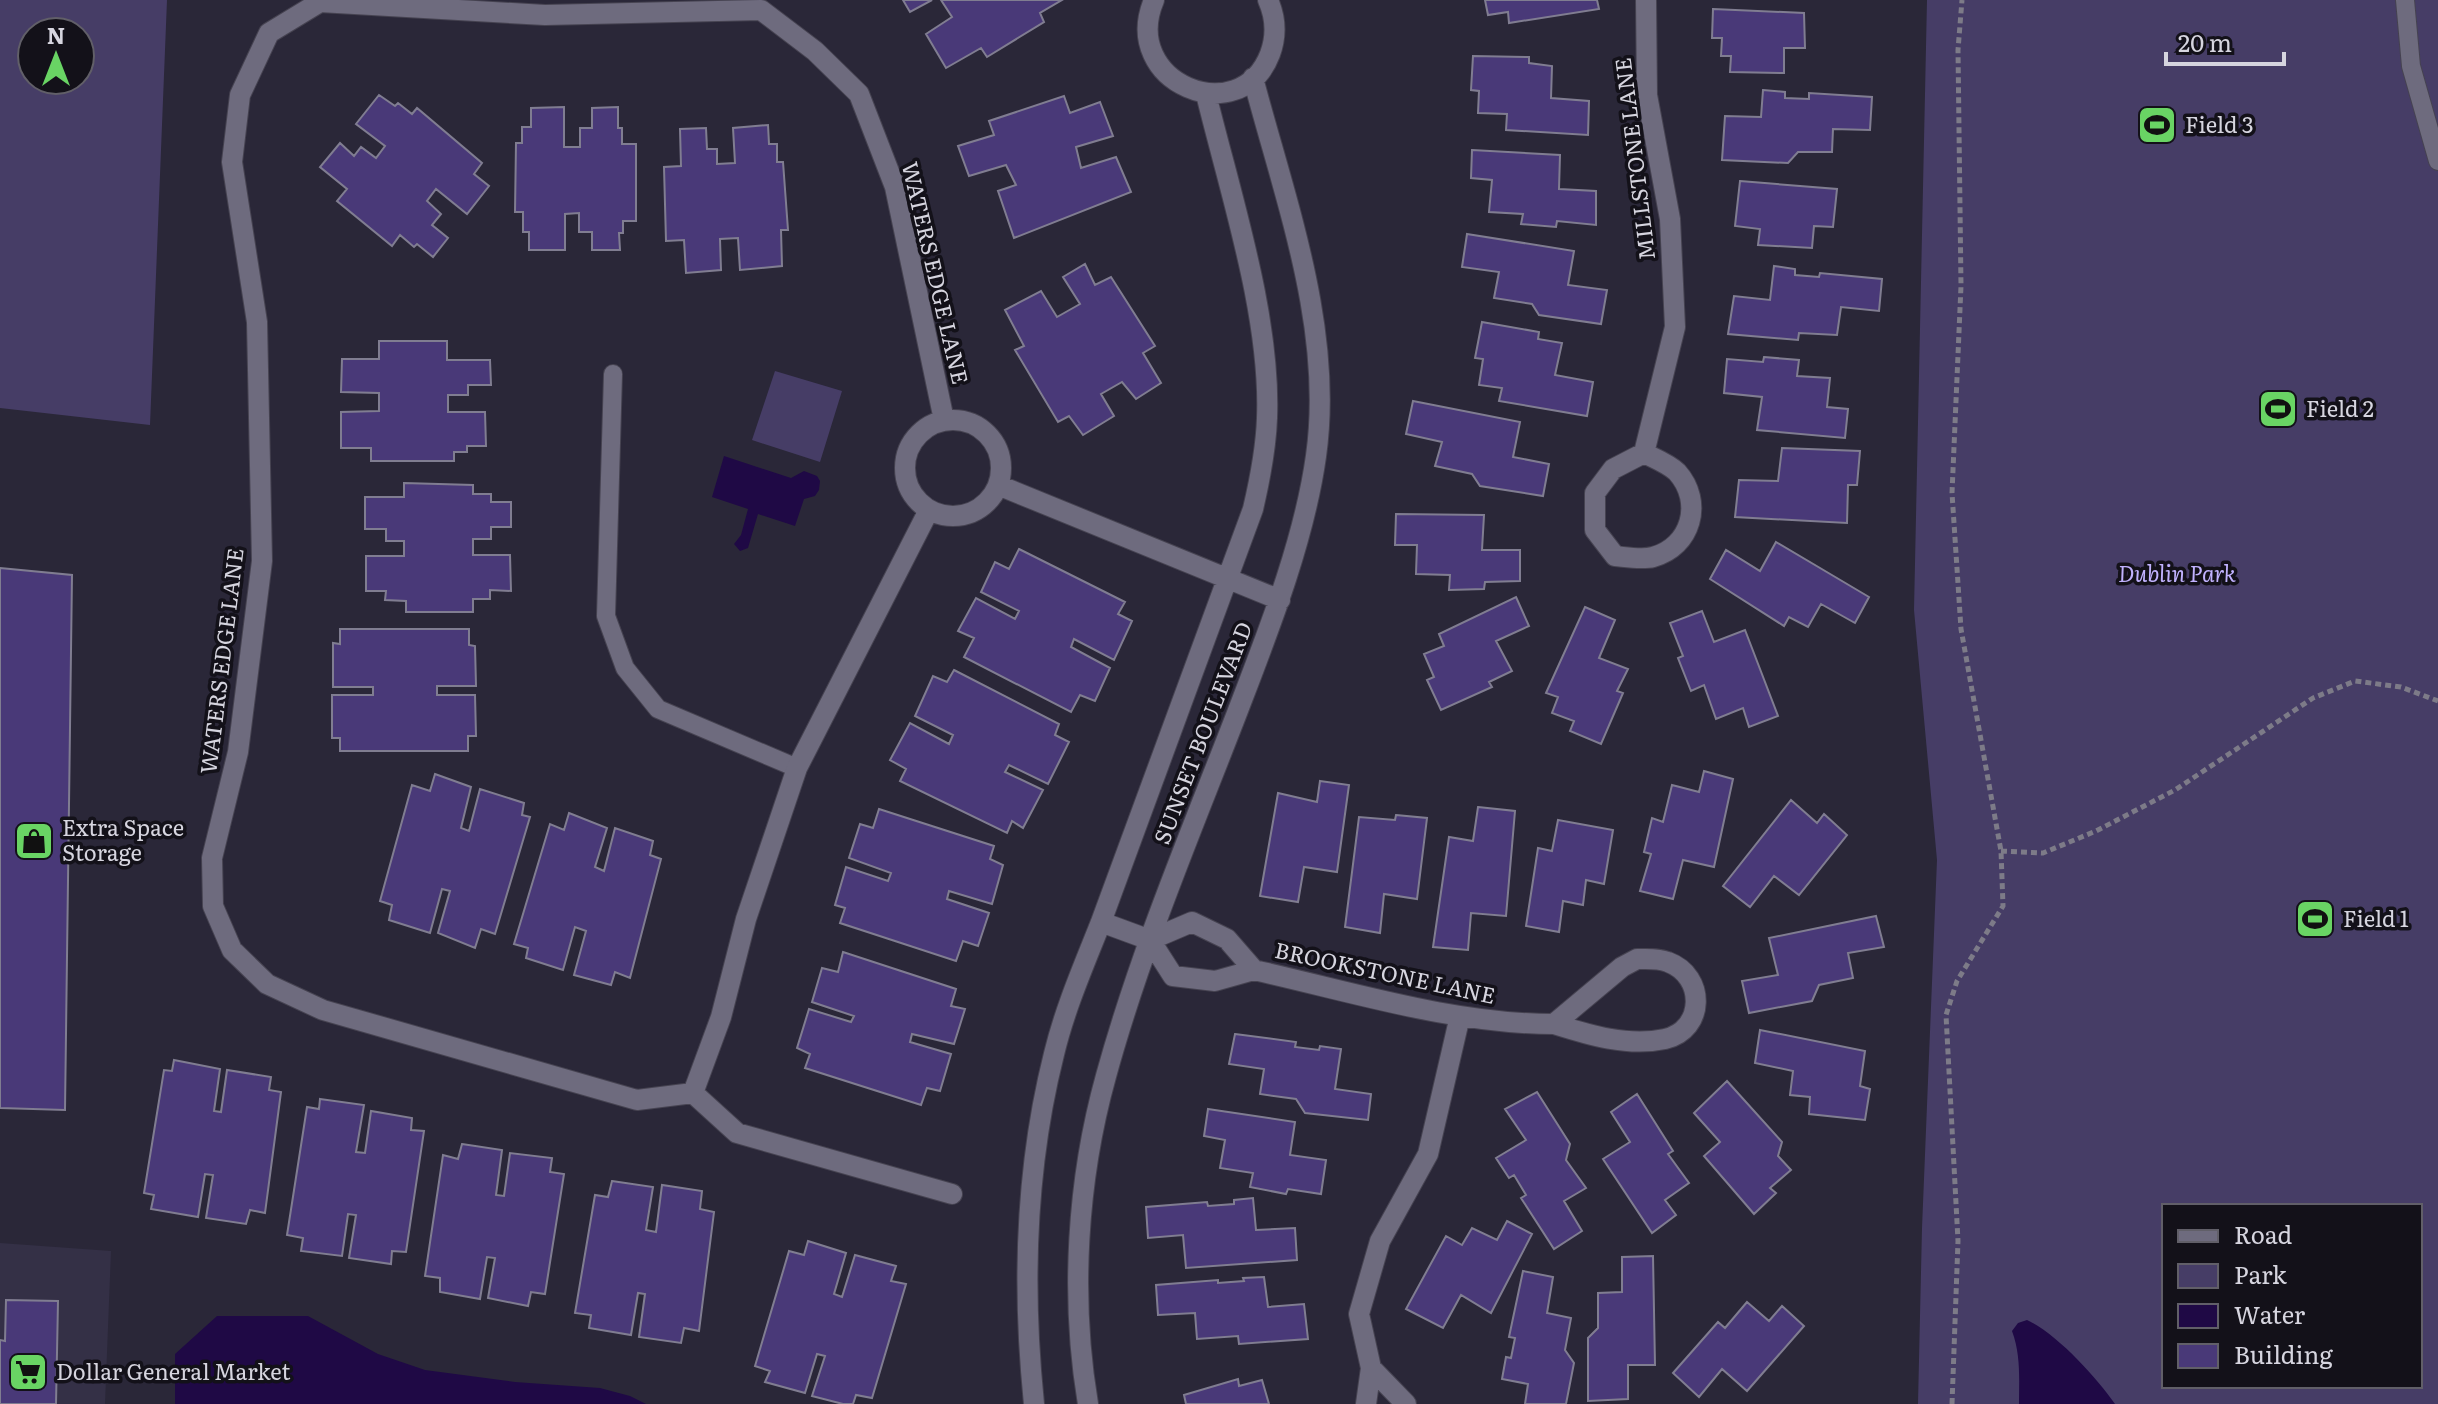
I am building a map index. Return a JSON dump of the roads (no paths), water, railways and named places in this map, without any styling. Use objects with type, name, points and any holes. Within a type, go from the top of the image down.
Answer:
[{"type":"street","points":[[1154,0],[1147,22],[1148,42],[1156,62],[1169,77],[1186,88],[1206,94],[1239,87],[1253,78],[1267,62],[1274,43],[1275,22],[1268,0]]},
{"type":"street","name":"MILLSTONE LANE","points":[[1644,453],[1675,327],[1670,219],[1647,95],[1646,0]]},
{"type":"street","name":"WATERS EDGE LANE","points":[[693,1093],[637,1100],[323,1010],[267,984],[232,950],[213,906],[212,858],[238,752],[262,561],[257,322],[232,162],[240,95],[269,33],[320,2],[545,15],[761,5],[859,94],[895,187],[944,420]]},
{"type":"street","name":"SUNSET BOULEVARD","points":[[1088,1404],[1079,1291],[1085,1187],[1105,1078],[1150,940],[1280,600],[1316,455],[1318,365],[1307,277],[1253,78]]},
{"type":"street","name":"SUNSET BOULEVARD","points":[[1034,1404],[1025,1271],[1039,1127],[1054,1052],[1075,985],[1253,509],[1261,475],[1267,388],[1252,281],[1206,94]]},
{"type":"street","points":[[944,420],[974,424],[987,433],[996,445],[1001,460],[998,485],[987,502],[960,516],[929,510],[916,500],[907,485],[904,468],[907,452],[915,437],[928,426],[944,420]]},
{"type":"street","points":[[1644,453],[1676,471],[1692,500],[1689,525],[1675,549],[1650,558],[1615,556],[1595,530],[1595,493],[1613,469],[1644,453]]},
{"type":"street","points":[[998,485],[1280,600]]},
{"type":"street","points":[[929,510],[797,768],[746,919],[721,1017],[693,1093],[737,1133],[952,1194]]},
{"type":"street","points":[[1101,922],[1150,940]]},
{"type":"street","name":"BROOKSTONE LANE","points":[[1254,970],[1227,939],[1192,922],[1150,940],[1173,976],[1215,981],[1254,970],[1460,1016],[1516,1024],[1554,1024],[1619,1040],[1666,1039],[1682,1032],[1692,1021],[1697,997],[1693,981],[1683,970],[1669,962],[1637,959],[1622,967],[1554,1024]]},
{"type":"street","points":[[1366,1404],[1371,1368],[1359,1314],[1380,1241],[1428,1154],[1460,1016]]},
{"type":"street","points":[[1371,1368],[1406,1404]]},
{"type":"lane","points":[[2405,0],[2411,66],[2438,161]]},
{"type":"lane","points":[[613,374],[606,616],[625,668],[658,709],[797,768]]},
{"type":"water","points":[[724,456],[791,478],[804,471],[817,476],[819,490],[815,496],[804,499],[795,526],[758,514],[748,548],[740,551],[734,544],[741,535],[748,509],[712,497]]},
{"type":"water","points":[[217,1316],[308,1316],[378,1354],[425,1370],[515,1382],[600,1388],[646,1404],[175,1404],[175,1354]]},
{"type":"water","points":[[2027,1320],[2051,1335],[2075,1357],[2115,1404],[2019,1404],[2018,1358],[2012,1331],[2018,1323]]},
{"type":"place","name":"Field 3","points":[[2157,125]]},
{"type":"place","name":"Field 2","points":[[2278,409]]},
{"type":"place","name":"Extra Space Storage","points":[[34,841]]},
{"type":"place","name":"Field 1","points":[[2315,919]]},
{"type":"place","name":"Dollar General Market","points":[[28,1372]]},
{"type":"park label","name":"Dublin Park","points":[[2177,574]]}]
